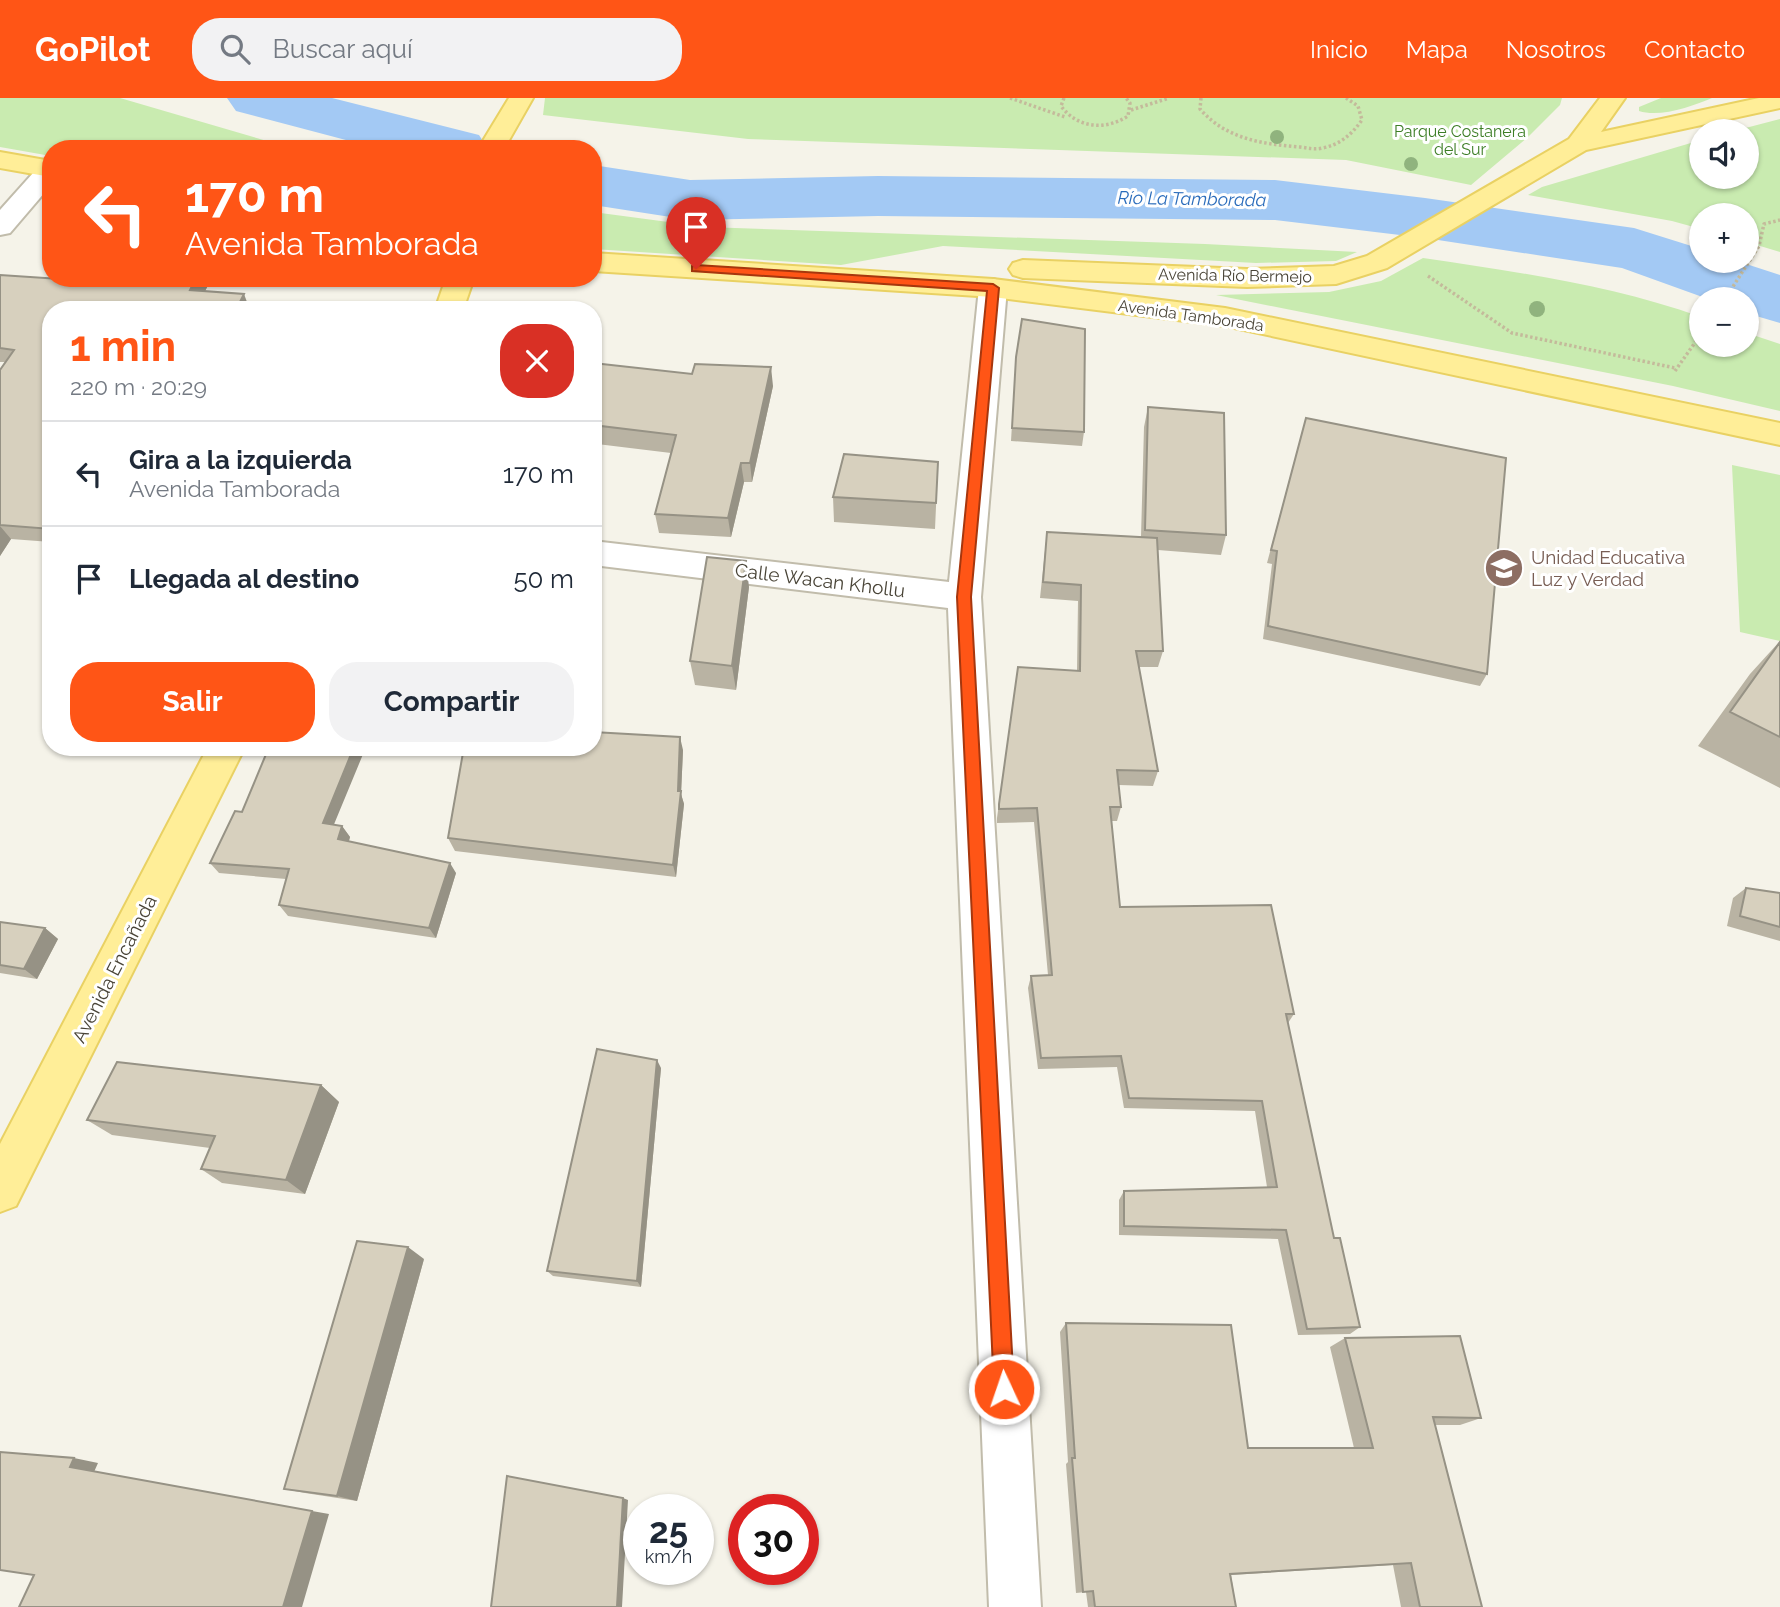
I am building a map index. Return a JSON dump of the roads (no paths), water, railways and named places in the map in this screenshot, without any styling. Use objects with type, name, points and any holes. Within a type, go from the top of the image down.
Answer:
[{"type":"main road","name":"Avenida Río Bermejo","points":[[1578,144],[1613,98]]},
{"type":"main road","name":"Avenida Río Bermejo","points":[[993,288],[1000,273],[1021,269],[1286,277],[1336,275],[1377,262],[1578,144],[1780,101]]},
{"type":"main road","points":[[497,140],[518,105]]},
{"type":"main road","points":[[0,160],[42,167]]},
{"type":"main road","name":"Avenida Tamborada","points":[[602,263],[993,288],[1225,317],[1780,434]]},
{"type":"main road","name":"Avenida Encañada","points":[[0,1190],[222,756]]},
{"type":"street","points":[[0,227],[42,179]]},
{"type":"street","points":[[993,288],[964,597],[1015,1607]]},
{"type":"street","name":"Calle Wacan Khollu","points":[[602,554],[964,597]]},
{"type":"waterway","name":"Río La Tamborada","points":[[258,98],[421,140]]},
{"type":"waterway","name":"Río La Tamborada","points":[[602,186],[690,200],[878,196],[1275,200],[1425,218],[1634,249],[1780,300]]},
{"type":"place","name":"Unidad Educativa Luz y Verdad","points":[[1504,568]]},
{"type":"park label","name":"Parque Costanera del Sur","points":[[1460,140]]}]
